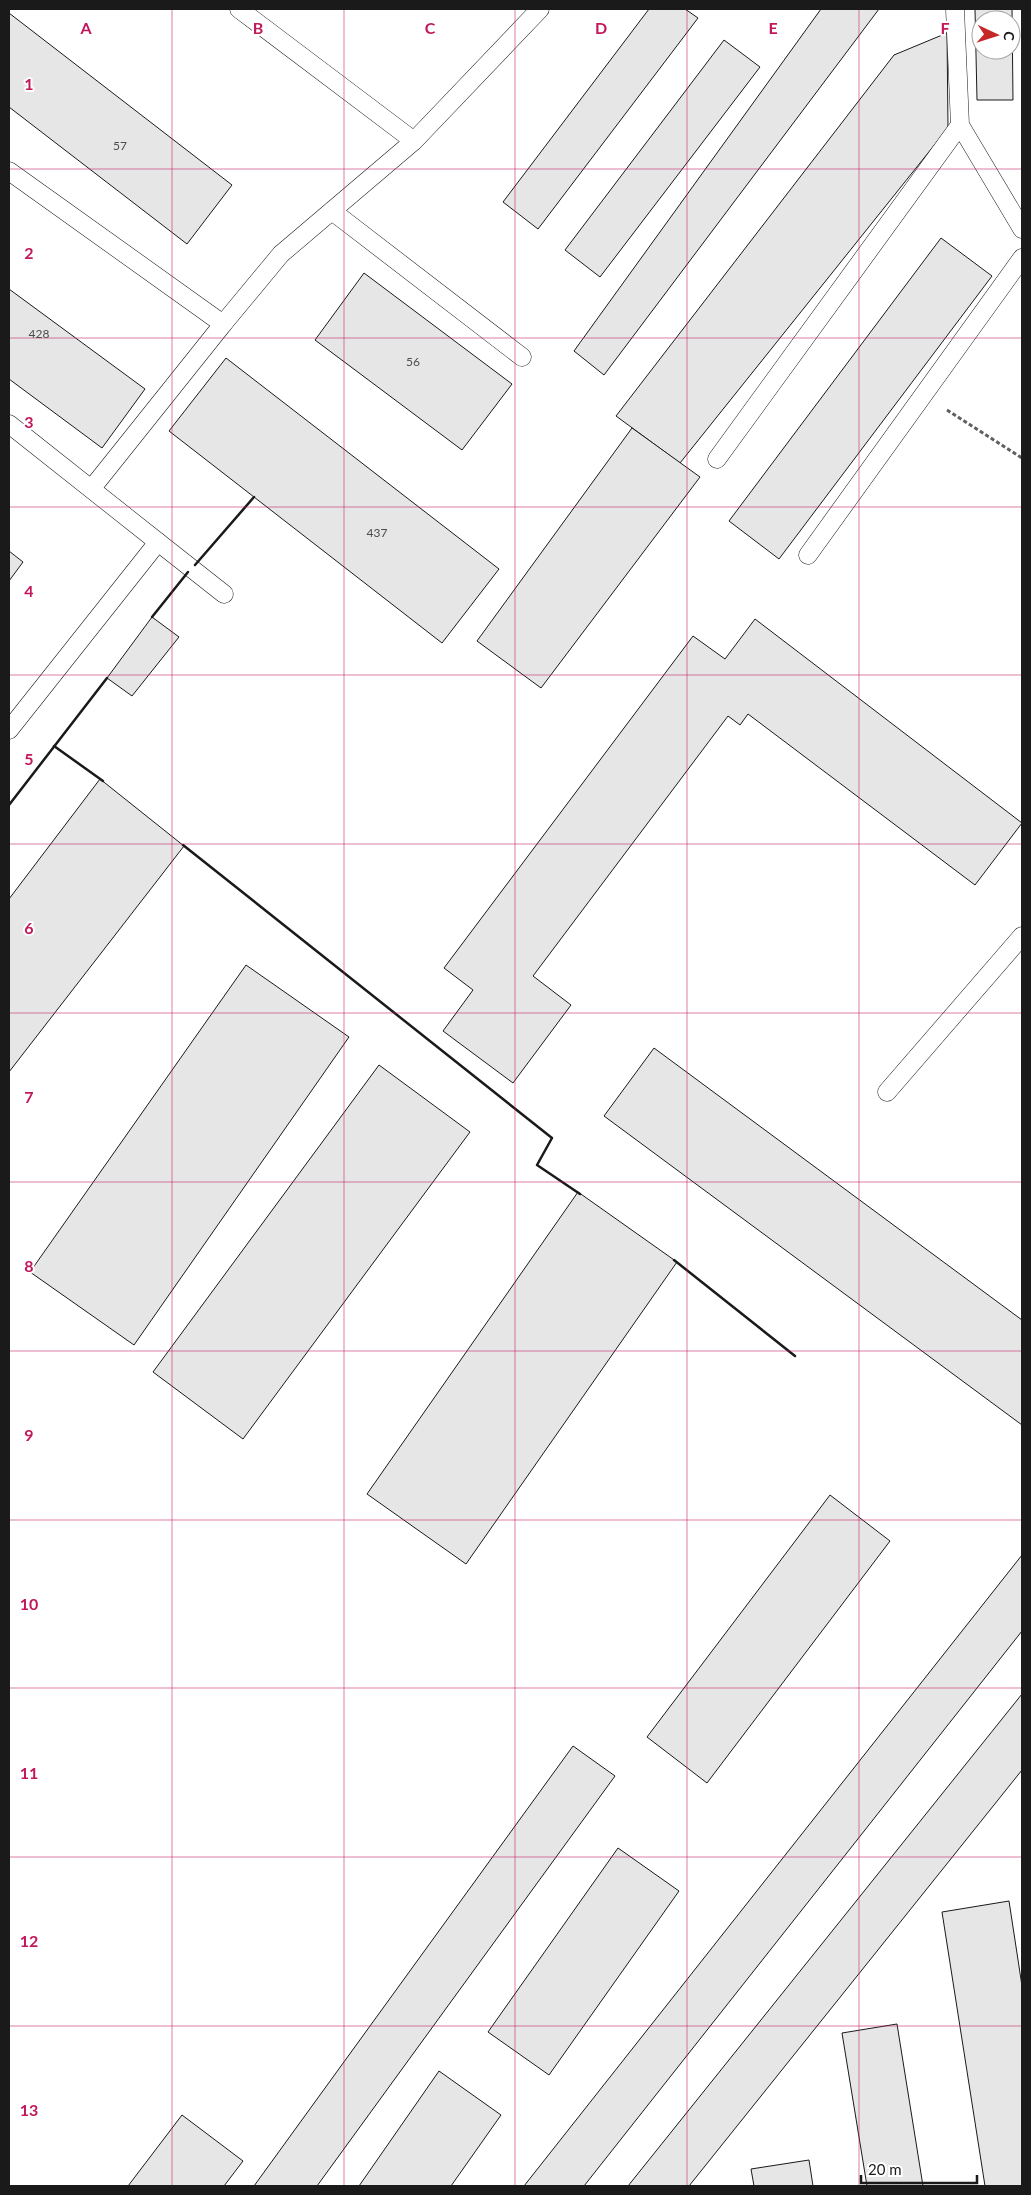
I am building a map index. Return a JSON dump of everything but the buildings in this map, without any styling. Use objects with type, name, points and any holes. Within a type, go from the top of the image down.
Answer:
[{"type":"lane","points":[[240,9],[414,141]]},
{"type":"lane","points":[[92,488],[281,254],[414,141],[540,9]]},
{"type":"lane","points":[[954,9],[960,125],[1022,229]]},
{"type":"lane","points":[[717,459],[960,125]]},
{"type":"lane","points":[[9,171],[223,324]]},
{"type":"lane","points":[[332,211],[522,357]]},
{"type":"lane","points":[[808,555],[1022,258]]},
{"type":"lane","points":[[9,424],[224,594]]},
{"type":"lane","points":[[9,730],[158,542]]},
{"type":"lane","points":[[887,1092],[1022,936]]},
{"type":"path","points":[[924,395],[1022,458]]},
{"type":"wall","points":[[195,565],[254,497]]},
{"type":"wall","points":[[152,617],[188,572]]},
{"type":"wall","points":[[9,805],[107,678]]},
{"type":"wall","points":[[54,746],[103,781]]},
{"type":"wall","points":[[183,845],[552,1138],[537,1165],[580,1194]]},
{"type":"wall","points":[[674,1260],[795,1356]]}]
